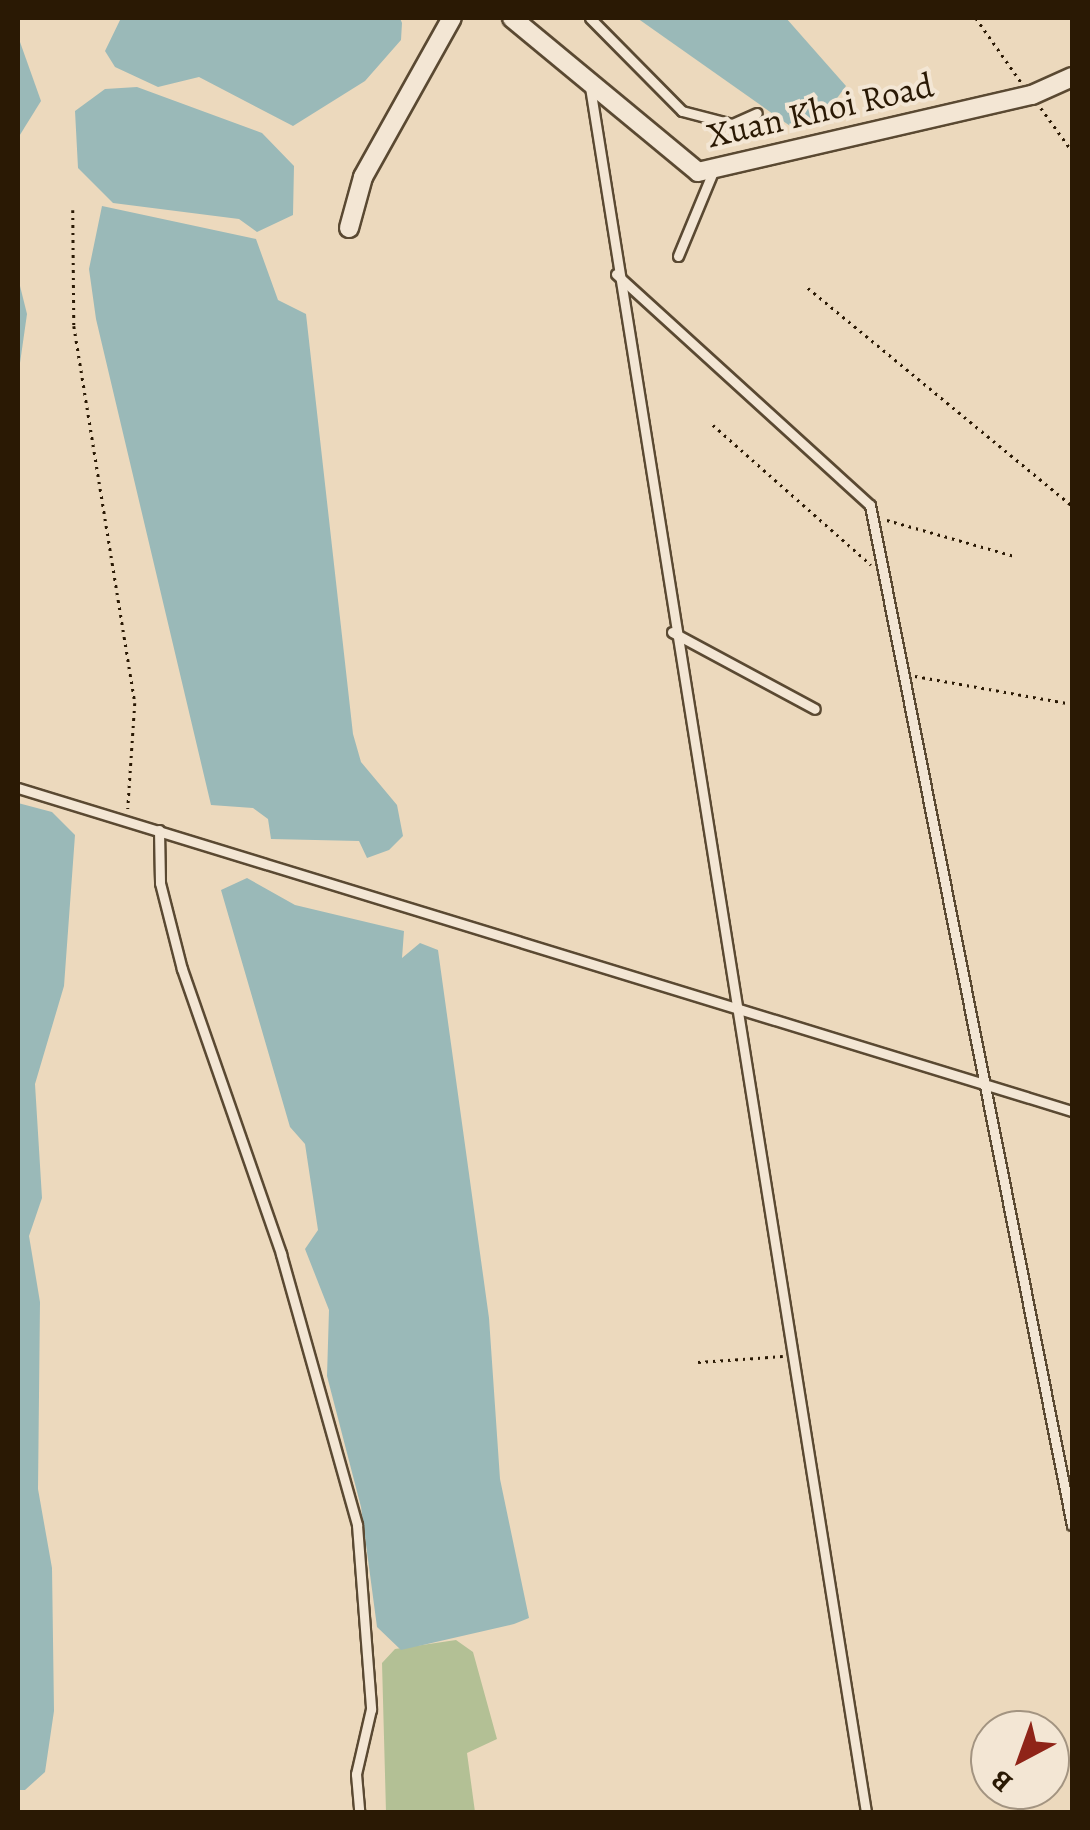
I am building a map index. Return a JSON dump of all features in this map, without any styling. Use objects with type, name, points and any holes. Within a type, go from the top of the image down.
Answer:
[{"type":"street","points":[[349,228],[363,178],[452,18]]},
{"type":"street","name":"Xuan Khoi Road","points":[[512,18],[698,172],[1032,95],[1072,77]]},
{"type":"lane","points":[[590,18],[695,118],[732,124],[757,113]]},
{"type":"lane","points":[[590,84],[672,632],[866,1812]]},
{"type":"lane","points":[[678,256],[714,170]]},
{"type":"lane","points":[[616,274],[858,489],[872,515],[1072,1526]]},
{"type":"lane","points":[[672,632],[815,709]]},
{"type":"lane","points":[[18,788],[1072,1111]]},
{"type":"lane","points":[[159,830],[160,883],[182,969],[281,1254],[357,1525],[371,1709],[356,1774],[359,1812]]},
{"type":"path","points":[[976,18],[1072,151]]},
{"type":"path","points":[[73,210],[74,326],[135,703],[136,779],[124,820]]},
{"type":"path","points":[[808,288],[1072,506]]},
{"type":"path","points":[[712,425],[866,563],[882,568]]},
{"type":"path","points":[[872,515],[1014,556]]},
{"type":"path","points":[[903,674],[1066,703]]},
{"type":"path","points":[[698,1362],[790,1356]]},
{"type":"green space","points":[[456,1640],[473,1652],[497,1739],[467,1753],[475,1812],[386,1812],[382,1663],[395,1649]]},
{"type":"water","points":[[121,18],[400,18],[402,23],[401,40],[365,81],[293,126],[199,77],[158,87],[115,67],[105,51]]},
{"type":"water","points":[[637,18],[786,18],[846,86],[818,124],[793,128]]},
{"type":"water","points":[[18,42],[41,101],[18,138]]},
{"type":"water","points":[[137,87],[262,133],[294,166],[293,215],[257,232],[239,219],[113,203],[78,168],[75,111],[105,89]]},
{"type":"water","points":[[102,206],[256,239],[278,300],[306,314],[353,734],[361,762],[397,805],[403,836],[389,850],[367,858],[359,841],[271,839],[268,819],[253,808],[211,805],[96,319],[89,269]]},
{"type":"water","points":[[18,278],[27,314],[18,377]]},
{"type":"water","points":[[18,803],[52,812],[75,835],[64,986],[35,1084],[42,1198],[29,1236],[40,1302],[38,1489],[52,1568],[54,1711],[45,1772],[25,1790],[18,1790]]},
{"type":"water","points":[[247,878],[295,905],[404,931],[402,958],[420,943],[438,950],[489,1318],[500,1479],[529,1618],[514,1624],[401,1650],[377,1627],[361,1507],[327,1376],[329,1310],[305,1249],[318,1230],[305,1144],[290,1127],[221,890]]}]
